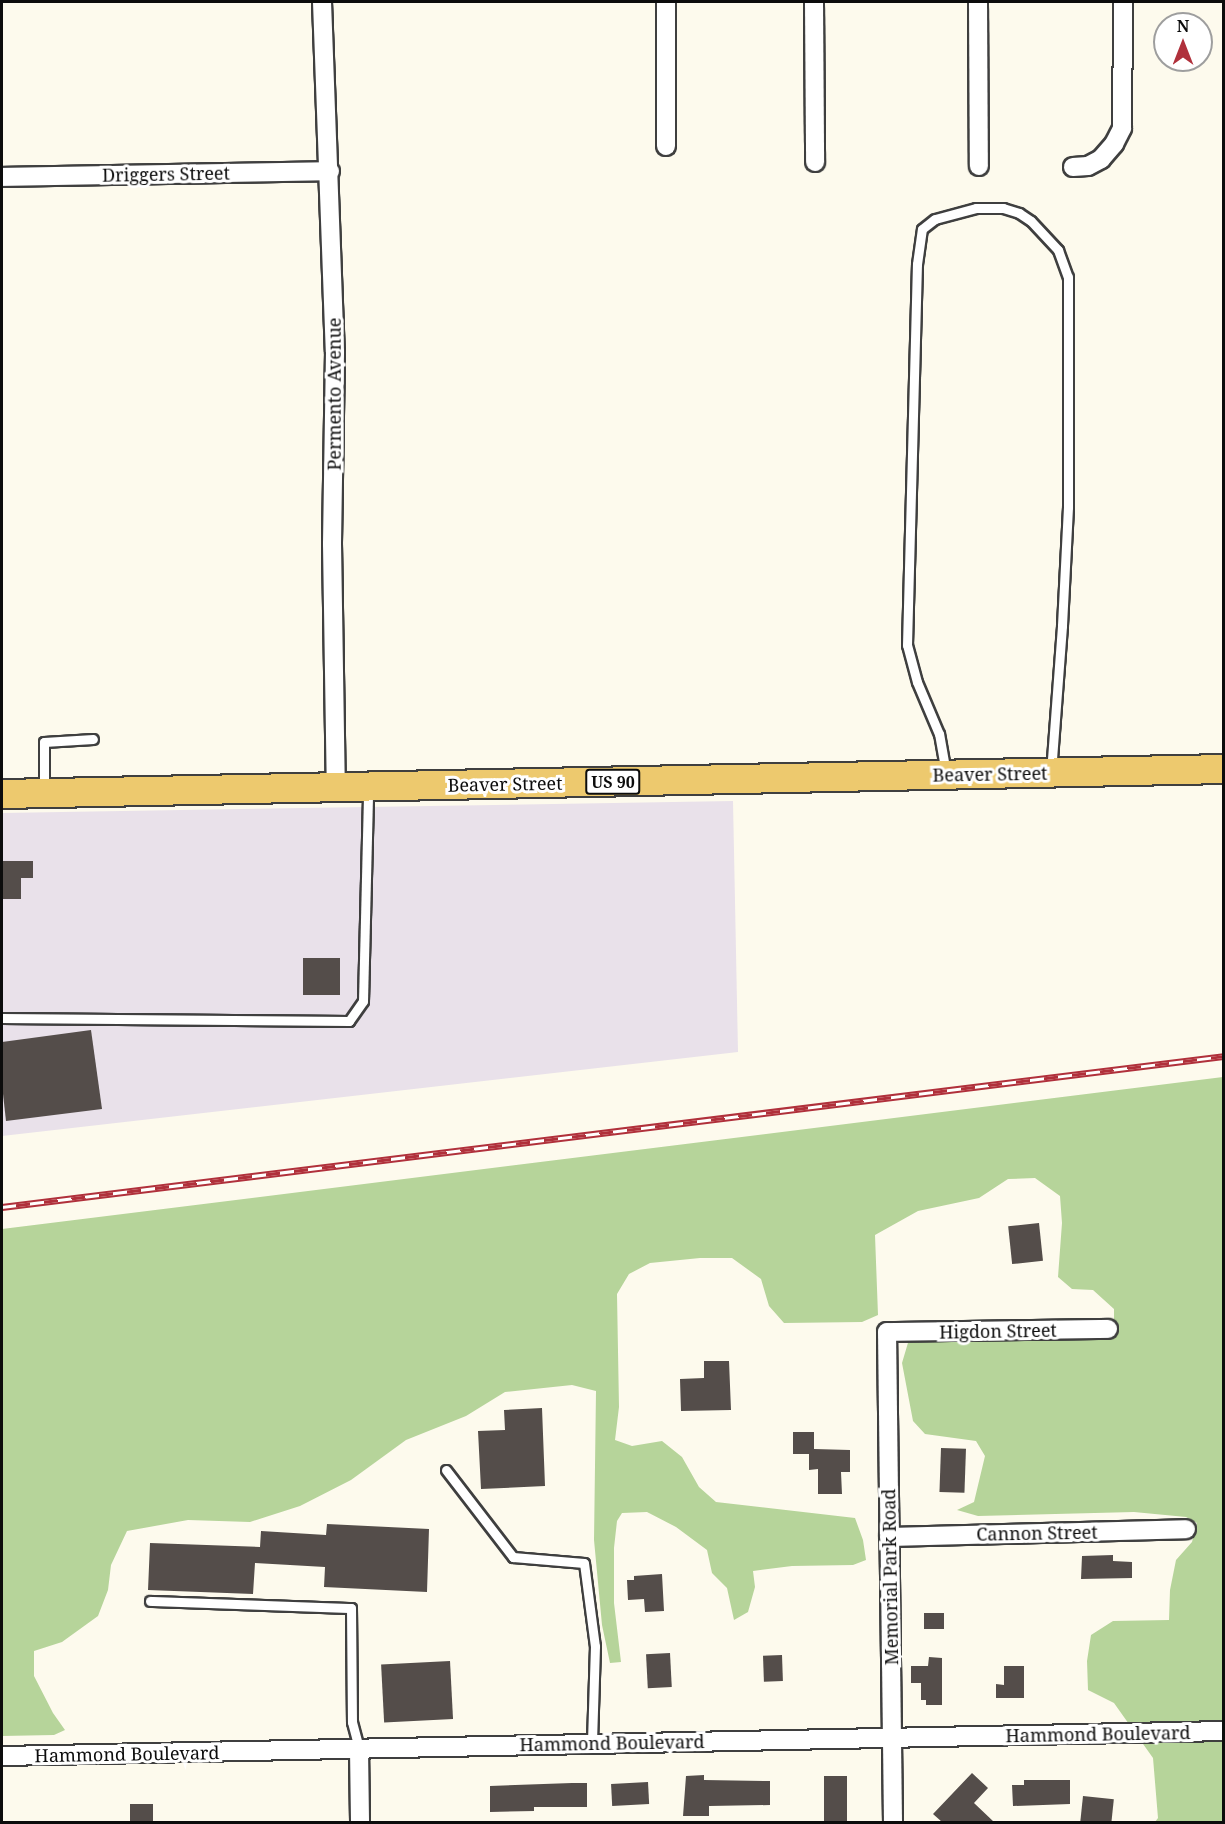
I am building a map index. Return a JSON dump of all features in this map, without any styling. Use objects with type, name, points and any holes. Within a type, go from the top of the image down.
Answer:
[{"type":"main road","name":"Beaver Street","points":[[2,794],[1224,769]]},
{"type":"street","name":"Permento Avenue","points":[[322,2],[335,352],[332,556],[336,788]]},
{"type":"street","points":[[666,2],[666,146]]},
{"type":"street","points":[[814,2],[815,162]]},
{"type":"street","points":[[978,2],[979,166]]},
{"type":"street","points":[[1073,167],[1088,166],[1101,159],[1114,144],[1122,128],[1123,2]]},
{"type":"street","name":"Driggers Street","points":[[2,177],[330,171]]},
{"type":"street","name":"Higdon Street","points":[[887,1332],[1108,1329]]},
{"type":"street","name":"Memorial Park Road","points":[[887,1332],[893,1822]]},
{"type":"street","name":"Cannon Street","points":[[889,1537],[1185,1529]]},
{"type":"street","name":"Hammond Boulevard","points":[[2,1756],[1224,1731]]},
{"type":"street","points":[[359,1749],[360,1822]]},
{"type":"lane","points":[[946,775],[939,734],[917,682],[907,645],[917,264],[922,229],[935,219],[976,208],[1004,208],[1019,213],[1031,221],[1058,250],[1068,277],[1068,507],[1062,626],[1050,773]]},
{"type":"lane","points":[[44,794],[44,742],[93,739]]},
{"type":"lane","points":[[2,1018],[350,1021],[363,1001],[368,787]]},
{"type":"lane","points":[[446,1470],[513,1557],[584,1563],[595,1646],[592,1743]]},
{"type":"lane","points":[[150,1601],[351,1608],[352,1722],[359,1749]]},
{"type":"shaded area","points":[[733,801],[738,1052],[2,1136],[2,813]]},
{"type":"green space","points":[[1223,1077],[1223,1822],[1155,1822],[1158,1818],[1153,1758],[1114,1703],[1088,1690],[1087,1661],[1091,1635],[1113,1621],[1169,1620],[1170,1590],[1176,1560],[1192,1542],[1197,1523],[1186,1517],[1134,1512],[978,1516],[957,1510],[974,1502],[985,1456],[976,1441],[925,1434],[913,1421],[902,1363],[910,1336],[1114,1338],[1114,1309],[1093,1290],[1072,1289],[1058,1277],[1062,1223],[1060,1196],[1035,1178],[1008,1179],[979,1198],[918,1211],[875,1235],[878,1315],[862,1322],[784,1323],[769,1306],[761,1279],[732,1258],[700,1258],[650,1263],[629,1274],[617,1294],[619,1407],[615,1440],[632,1446],[662,1441],[682,1457],[699,1487],[716,1502],[855,1518],[863,1540],[866,1560],[853,1565],[792,1566],[753,1571],[755,1587],[748,1612],[734,1620],[727,1588],[712,1573],[707,1550],[676,1527],[647,1512],[622,1513],[617,1521],[614,1548],[614,1603],[621,1662],[610,1663],[602,1625],[594,1540],[596,1391],[572,1385],[505,1392],[466,1416],[406,1440],[351,1480],[300,1506],[250,1522],[188,1520],[127,1531],[111,1565],[108,1590],[98,1616],[62,1642],[34,1651],[34,1676],[53,1713],[65,1730],[54,1735],[2,1736],[2,1229]]},
{"type":"building","points":[[2,861],[33,861],[33,878],[21,878],[21,899],[2,899]]},
{"type":"building","points":[[303,958],[340,958],[340,995],[303,995]]},
{"type":"building","points":[[91,1030],[102,1109],[6,1121],[2,1085],[2,1042]]},
{"type":"building","points":[[1039,1223],[1043,1261],[1012,1264],[1008,1226]]},
{"type":"building","points":[[704,1361],[729,1361],[731,1410],[681,1411],[680,1379],[704,1378]]},
{"type":"building","points":[[542,1408],[545,1486],[481,1489],[478,1431],[505,1430],[504,1410]]},
{"type":"building","points":[[793,1432],[814,1432],[814,1449],[850,1450],[850,1472],[841,1472],[842,1494],[818,1494],[818,1469],[809,1470],[809,1454],[793,1454]]},
{"type":"building","points":[[941,1448],[966,1449],[964,1493],[939,1492]]},
{"type":"building","points":[[327,1524],[429,1529],[427,1592],[324,1587],[325,1567],[255,1563],[253,1594],[148,1590],[150,1543],[260,1547],[261,1531],[326,1535]]},
{"type":"building","points":[[1113,1555],[1113,1561],[1132,1562],[1132,1578],[1081,1579],[1082,1556]]},
{"type":"building","points":[[662,1574],[664,1611],[645,1612],[644,1599],[628,1600],[627,1580],[634,1580],[634,1576]]},
{"type":"building","points":[[924,1613],[944,1613],[944,1629],[924,1629]]},
{"type":"building","points":[[670,1653],[672,1687],[648,1688],[646,1654]]},
{"type":"building","points":[[782,1655],[783,1681],[764,1682],[763,1656]]},
{"type":"building","points":[[929,1657],[942,1658],[942,1705],[926,1705],[926,1700],[921,1700],[921,1683],[911,1683],[911,1666],[928,1666]]},
{"type":"building","points":[[450,1661],[453,1719],[384,1723],[381,1665]]},
{"type":"building","points":[[1004,1666],[1024,1666],[1024,1698],[996,1698],[996,1684],[1004,1685]]},
{"type":"building","points":[[972,1773],[988,1788],[974,1803],[994,1822],[942,1822],[933,1814]]},
{"type":"building","points":[[704,1775],[704,1780],[770,1781],[770,1805],[709,1806],[709,1816],[683,1816],[686,1776]]},
{"type":"building","points":[[824,1776],[847,1776],[847,1822],[824,1822]]},
{"type":"building","points":[[1024,1780],[1070,1780],[1070,1804],[1013,1806],[1012,1785],[1024,1785]]},
{"type":"building","points":[[648,1782],[649,1804],[612,1806],[611,1784]]},
{"type":"building","points":[[587,1783],[587,1807],[534,1807],[534,1811],[490,1812],[490,1786]]},
{"type":"building","points":[[1083,1796],[1114,1799],[1111,1822],[1080,1822]]},
{"type":"building","points":[[130,1804],[153,1804],[153,1822],[130,1822]]},
{"type":"railway","points":[[2,1207],[1224,1056]]}]
